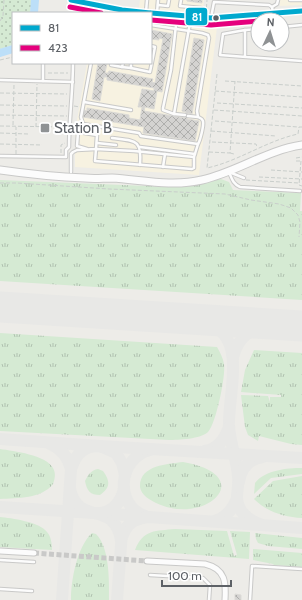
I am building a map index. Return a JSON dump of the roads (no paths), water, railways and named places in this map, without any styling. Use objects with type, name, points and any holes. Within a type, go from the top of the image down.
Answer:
[{"type":"street","points":[[72,0],[122,10],[146,12]]},
{"type":"street","points":[[288,12],[302,11]]},
{"type":"street","points":[[152,13],[200,18],[250,15]]},
{"type":"street","points":[[0,169],[42,175],[177,183],[201,180],[229,172],[277,151],[302,145]]},
{"type":"street","points":[[0,169],[10,168],[72,172],[110,178]]},
{"type":"street","points":[[0,176],[42,175]]},
{"type":"street","points":[[0,551],[34,553]]},
{"type":"street","points":[[147,561],[205,564],[213,566],[219,571],[224,580],[224,600]]},
{"type":"lane","points":[[146,12],[147,0]]},
{"type":"lane","points":[[157,14],[158,0]]},
{"type":"lane","points":[[158,5],[168,6],[169,0]]},
{"type":"lane","points":[[181,0],[180,6],[201,8],[200,18]]},
{"type":"lane","points":[[208,18],[214,1],[269,5],[272,7],[278,4],[278,0]]},
{"type":"lane","points":[[290,0],[302,0]]},
{"type":"lane","points":[[272,7],[273,12]]},
{"type":"lane","points":[[87,150],[77,146],[78,132],[95,134],[97,136],[96,162],[194,168],[195,156],[200,141],[203,122],[202,119],[198,117],[174,114],[163,110],[177,16]]},
{"type":"lane","points":[[174,114],[191,17]]},
{"type":"lane","points":[[152,25],[206,34],[209,38],[197,111],[198,117]]},
{"type":"lane","points":[[290,26],[302,25]]},
{"type":"lane","points":[[244,57],[246,36],[245,30]]},
{"type":"lane","points":[[250,30],[223,34],[220,55],[302,61]]},
{"type":"lane","points":[[152,46],[155,47],[152,62]]},
{"type":"lane","points":[[43,64],[43,81]]},
{"type":"lane","points":[[0,156],[66,157],[66,150],[69,147],[68,126],[73,82],[73,64]]},
{"type":"lane","points":[[91,64],[81,123],[85,125],[139,133],[141,136],[198,144]]},
{"type":"lane","points":[[130,68],[131,64]]},
{"type":"lane","points":[[111,65],[122,65],[150,72],[152,64]]},
{"type":"lane","points":[[0,80],[73,82]]},
{"type":"lane","points":[[84,102],[130,110]]},
{"type":"lane","points":[[112,138],[129,140],[136,143],[140,147],[195,156]]},
{"type":"lane","points":[[96,143],[116,145]]},
{"type":"lane","points":[[140,147],[140,165]]},
{"type":"lane","points":[[72,172],[72,153],[77,150],[96,149],[195,156]]},
{"type":"lane","points":[[163,167],[164,154]]},
{"type":"lane","points":[[229,172],[245,179]]},
{"type":"lane","points":[[229,172],[232,181],[236,186],[300,191]]},
{"type":"lane","points":[[0,560],[34,562]]},
{"type":"lane","points":[[250,600],[252,566],[302,569]]},
{"type":"lane","points":[[150,575],[204,578],[210,585],[209,600]]},
{"type":"lane","points":[[0,589],[32,591]]},
{"type":"waterway","points":[[34,12],[35,0]]},
{"type":"waterway","points":[[0,53],[12,49]]},
{"type":"tunnel","points":[[34,553],[147,561]]},
{"type":"place","name":"Station B","points":[[45,128]]}]
